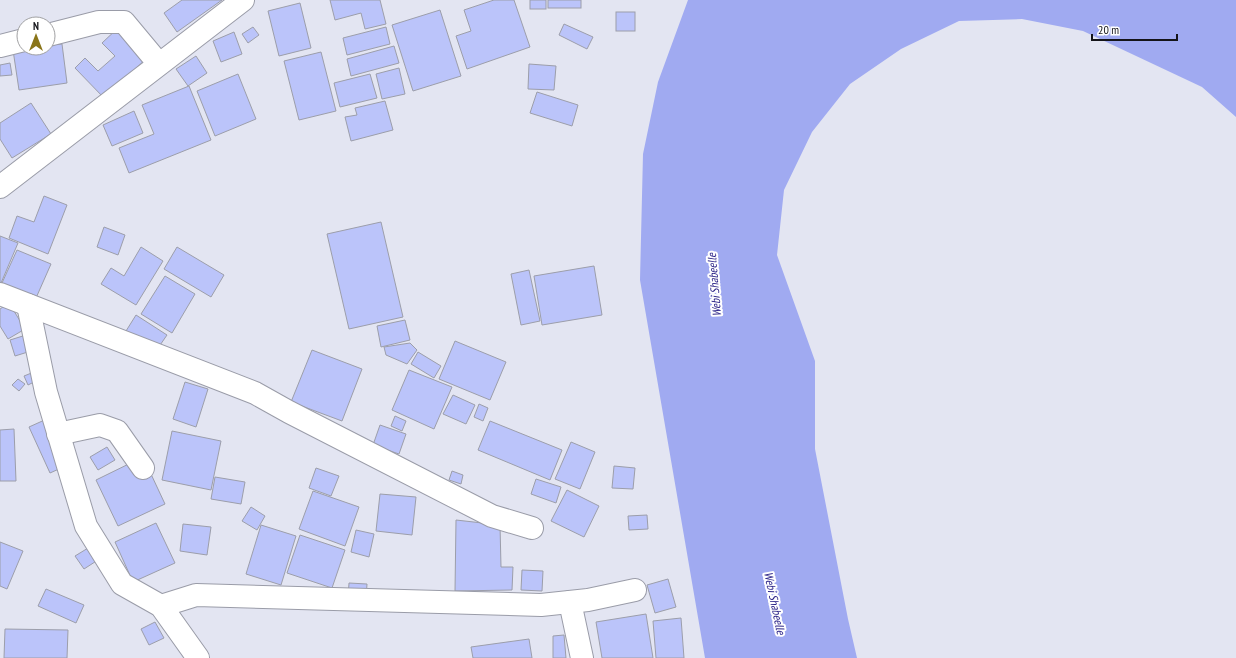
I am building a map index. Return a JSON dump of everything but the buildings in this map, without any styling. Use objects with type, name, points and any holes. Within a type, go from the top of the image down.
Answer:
[{"type":"street","points":[[0,187],[243,0]]},
{"type":"street","points":[[56,33],[99,22],[124,22],[159,64]]},
{"type":"street","points":[[0,46],[16,42]]},
{"type":"street","points":[[0,294],[255,393],[289,412],[492,516],[532,528]]},
{"type":"street","points":[[28,305],[46,392],[86,526],[122,584],[161,606],[198,658]]},
{"type":"street","points":[[58,434],[100,425],[116,431],[143,468]]},
{"type":"street","points":[[161,606],[196,595],[533,604],[570,602],[634,590]]},
{"type":"street","points":[[570,602],[582,658]]},
{"type":"water","name":"Webi Shabeelle","points":[[688,0],[1236,0],[1236,117],[1202,87],[1083,31],[1022,19],[959,21],[901,49],[850,84],[812,132],[784,190],[777,255],[815,361],[815,449],[857,658],[705,658],[640,280],[643,154],[658,82]]}]
